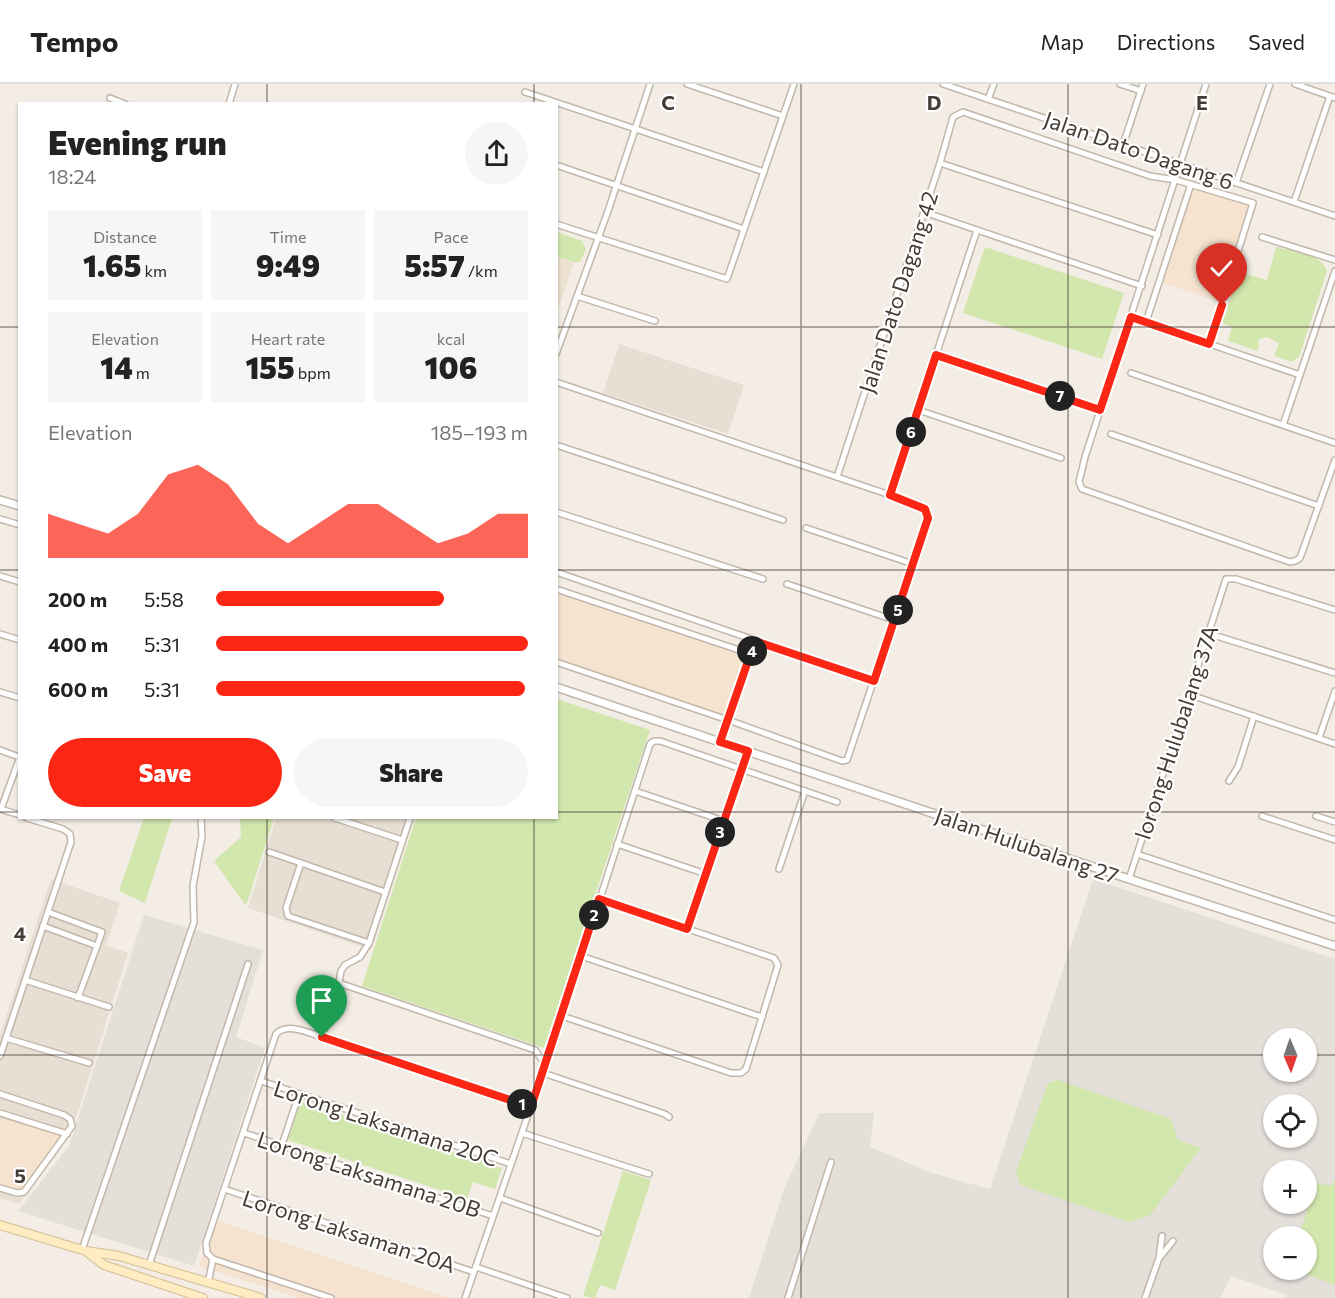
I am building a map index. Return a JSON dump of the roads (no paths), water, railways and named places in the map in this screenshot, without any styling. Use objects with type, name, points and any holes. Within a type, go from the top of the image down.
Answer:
[{"type":"main road","points":[[0,1225],[84,1251],[119,1256],[261,1298]]},
{"type":"main road","points":[[84,1251],[104,1265],[189,1296],[203,1298]]},
{"type":"street","points":[[230,102],[235,84]]},
{"type":"street","points":[[558,348],[650,84]]},
{"type":"street","points":[[687,84],[783,116]]},
{"type":"street","points":[[558,225],[727,279],[794,84]]},
{"type":"street","name":"Jalan Dato Dagang 6","points":[[943,84],[1335,216]]},
{"type":"street","points":[[988,99],[994,84]]},
{"type":"street","points":[[1120,84],[1141,91]]},
{"type":"street","points":[[1123,145],[1143,84]]},
{"type":"street","points":[[1206,84],[1142,286],[1090,439],[1079,482],[1082,489],[1290,562],[1299,558],[1335,460]]},
{"type":"street","points":[[1236,183],[1270,84]]},
{"type":"street","points":[[1294,84],[1332,97],[1294,202]]},
{"type":"street","points":[[525,92],[555,102]]},
{"type":"street","points":[[110,98],[120,102]]},
{"type":"street","points":[[558,103],[764,172]]},
{"type":"street","name":"Jalan Dato Dagang 42","points":[[837,477],[954,117],[963,112],[1150,176],[1176,180]]},
{"type":"street","points":[[940,163],[1158,235]]},
{"type":"street","points":[[558,166],[744,229]]},
{"type":"street","points":[[1176,180],[1253,203],[1209,344]]},
{"type":"street","points":[[1146,322],[1191,184]]},
{"type":"street","points":[[924,212],[1142,286]]},
{"type":"street","points":[[890,495],[977,230]]},
{"type":"street","points":[[1262,237],[1335,260]]},
{"type":"street","points":[[1283,425],[1335,271]]},
{"type":"street","points":[[577,296],[655,321]]},
{"type":"street","points":[[1131,317],[1300,375]]},
{"type":"street","points":[[936,355],[1100,410]]},
{"type":"street","points":[[1131,373],[1335,443]]},
{"type":"street","points":[[558,383],[890,495],[925,509],[928,514],[846,760],[842,761],[558,663]]},
{"type":"street","points":[[918,410],[1061,458]]},
{"type":"street","points":[[1111,434],[1318,506]]},
{"type":"street","points":[[558,446],[783,520]]},
{"type":"street","points":[[0,500],[18,505]]},
{"type":"street","points":[[558,513],[763,579]]},
{"type":"street","points":[[0,519],[18,524]]},
{"type":"street","points":[[806,528],[913,564]]},
{"type":"street","points":[[558,573],[874,681]]},
{"type":"street","points":[[0,576],[18,581]]},
{"type":"street","name":"lorong Hulubalang 37A","points":[[1129,879],[1226,579],[1236,579],[1335,610]]},
{"type":"street","points":[[787,584],[894,620]]},
{"type":"street","points":[[558,590],[751,654]]},
{"type":"street","points":[[1207,633],[1335,673]]},
{"type":"street","points":[[0,634],[18,639]]},
{"type":"street","points":[[720,742],[755,641]]},
{"type":"street","name":"Jalan Hulubalang 27","points":[[558,688],[1335,946]]},
{"type":"street","points":[[1319,738],[1335,691]]},
{"type":"street","points":[[0,692],[18,697]]},
{"type":"street","points":[[1188,694],[1335,744]]},
{"type":"street","points":[[1229,782],[1238,767],[1254,716]]},
{"type":"street","points":[[465,1298],[546,1065],[650,744],[660,741],[837,802]]},
{"type":"street","points":[[0,750],[18,756]]},
{"type":"street","points":[[687,929],[748,751]]},
{"type":"street","points":[[18,762],[1,809],[18,814]]},
{"type":"street","points":[[634,791],[724,821]]},
{"type":"street","points":[[779,869],[805,791]]},
{"type":"street","points":[[1262,816],[1335,840]]},
{"type":"street","points":[[1316,816],[1335,822]]},
{"type":"street","points":[[0,1056],[71,842],[70,834],[63,829],[30,819]]},
{"type":"street","points":[[84,1251],[194,922],[193,886],[202,836],[201,819]]},
{"type":"street","points":[[338,819],[402,840]]},
{"type":"street","points":[[322,1037],[341,971],[345,965],[360,957],[369,943],[410,819]]},
{"type":"street","points":[[617,844],[706,874]]},
{"type":"street","points":[[269,852],[386,892]]},
{"type":"street","points":[[1137,854],[1335,920]]},
{"type":"street","points":[[301,863],[286,908],[288,916],[369,943]]},
{"type":"street","points":[[562,1016],[731,1072],[741,1073],[746,1069],[778,965],[774,958],[599,899]]},
{"type":"street","points":[[48,912],[102,932],[78,998]]},
{"type":"street","points":[[43,926],[97,946]]},
{"type":"street","points":[[581,956],[762,1017]]},
{"type":"street","points":[[149,1265],[248,964]]},
{"type":"street","points":[[25,980],[109,1007]]},
{"type":"street","points":[[339,983],[535,1050],[546,1065]]},
{"type":"street","points":[[331,1298],[213,1258],[207,1253],[206,1243],[270,1051],[280,1029],[288,1027],[322,1037],[531,1107]]},
{"type":"street","points":[[6,1038],[89,1063]]},
{"type":"street","points":[[543,1073],[669,1117]]},
{"type":"street","name":"Lorong Laksamana 20C","points":[[261,1081],[511,1164]]},
{"type":"street","points":[[0,1094],[64,1115],[70,1119],[72,1126],[24,1192],[17,1193],[0,1188]]},
{"type":"street","points":[[282,1145],[299,1094]]},
{"type":"street","points":[[0,1113],[67,1134]]},
{"type":"street","name":"Lorong Laksamana 20B","points":[[244,1132],[493,1216]]},
{"type":"street","points":[[522,1133],[649,1174]]},
{"type":"street","points":[[788,1298],[831,1162]]},
{"type":"street","name":"Lorong Laksaman 20A","points":[[224,1190],[567,1298]]},
{"type":"street","points":[[500,1198],[598,1233]]},
{"type":"street","points":[[1145,1298],[1159,1258],[1162,1236]]},
{"type":"street","points":[[1159,1258],[1173,1241]]},
{"type":"street","points":[[208,1283],[213,1258]]}]
